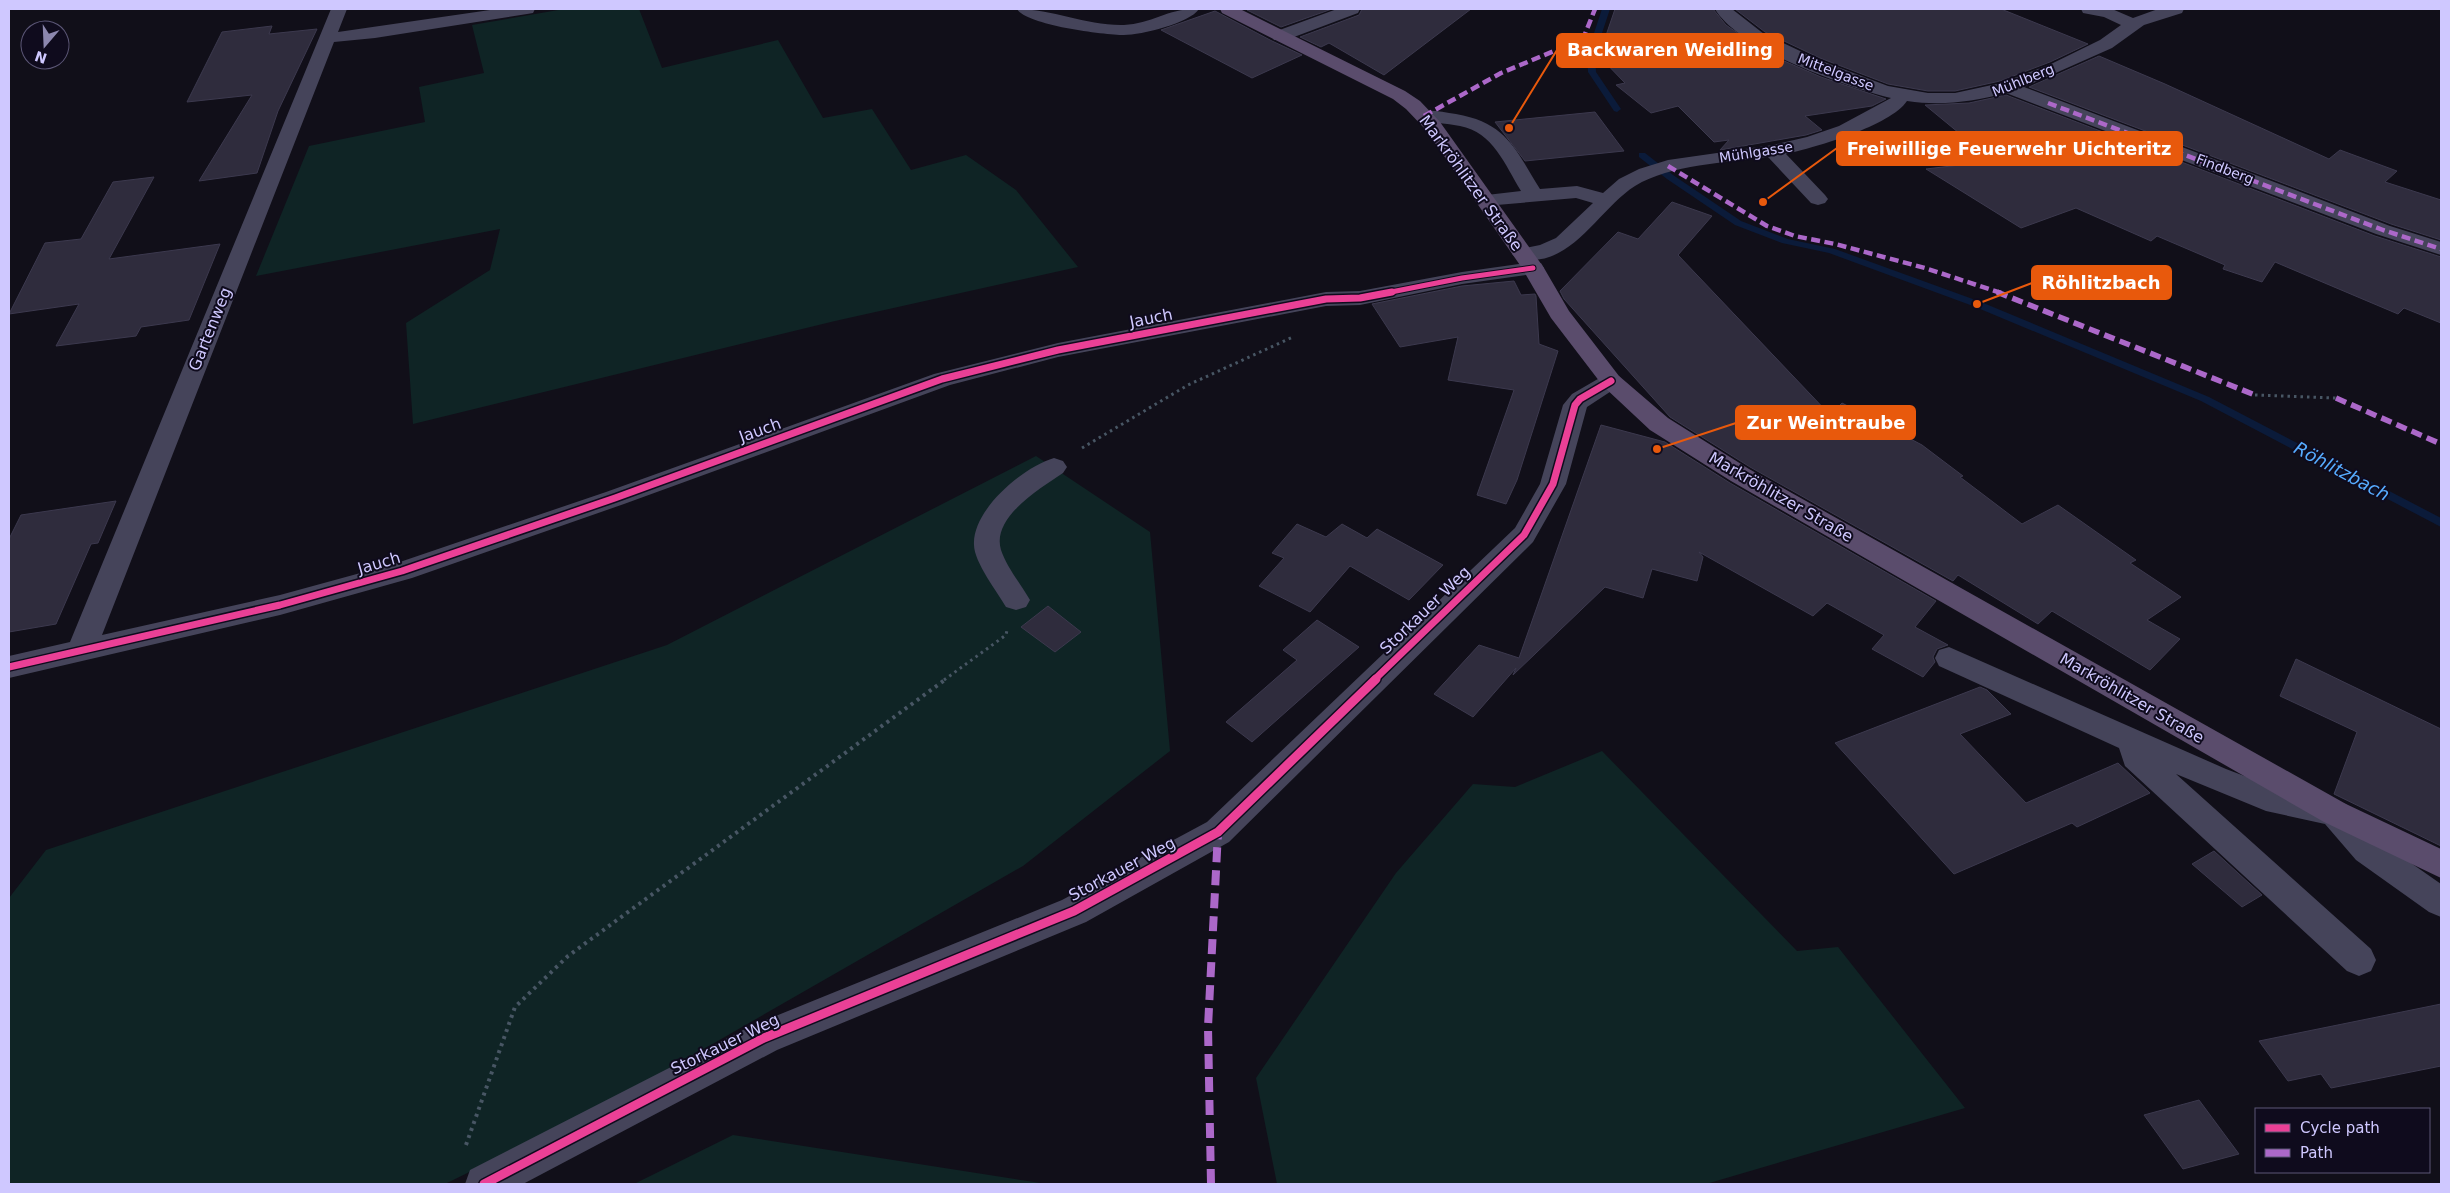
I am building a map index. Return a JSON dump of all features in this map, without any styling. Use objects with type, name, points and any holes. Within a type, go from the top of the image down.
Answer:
[{"type":"main road","name":"Markröhlitzer Straße","points":[[1228,9],[1390,90],[1413,105],[1433,126],[1528,261],[1559,313],[1611,381],[1659,424],[1740,475],[2335,813],[2441,864]]},
{"type":"street","name":"Gartenweg","points":[[81,651],[339,9]]},
{"type":"street","points":[[326,38],[375,33],[527,9]]},
{"type":"street","points":[[1025,9],[1040,17],[1125,30],[1164,20],[1191,9]]},
{"type":"street","points":[[1280,36],[1352,9]]},
{"type":"street","name":"Mittelgasse","points":[[1723,9],[1763,41],[1790,55],[1869,86],[1902,95]]},
{"type":"street","points":[[2089,9],[2106,11],[2133,24]]},
{"type":"street","name":"Mühlberg","points":[[1902,95],[1957,99],[1984,95],[2009,88],[2109,43],[2133,24],[2176,9]]},
{"type":"street","name":"Findberg","points":[[2009,88],[2384,230],[2441,249]]},
{"type":"street","name":"Mühlgasse","points":[[1528,261],[1563,242],[1626,183],[1646,173],[1668,166],[1814,142],[1846,130],[1895,105],[1902,95]]},
{"type":"street","points":[[1424,116],[1460,120],[1495,136],[1534,195]]},
{"type":"street","points":[[1773,150],[1818,199]]},
{"type":"street","points":[[1485,200],[1577,192],[1607,201]]},
{"type":"street","name":"Jauch","points":[[9,667],[280,605],[402,571],[615,498],[942,379],[1058,350],[1326,299],[1360,298],[1462,278],[1528,261]]},
{"type":"street","name":"Storkauer Weg","points":[[484,1184],[764,1038],[1074,911],[1218,832],[1524,534],[1553,484],[1575,405],[1580,399],[1611,381]]},
{"type":"street","points":[[1016,600],[987,547],[990,522],[1016,493],[1054,467]]},
{"type":"street","points":[[1949,658],[2133,742],[2266,798],[2335,813],[2367,850],[2441,902]]},
{"type":"street","points":[[2133,742],[2136,757],[2359,960]]},
{"type":"path","points":[[1054,467],[1093,440],[1188,385],[1300,333]]},
{"type":"path","points":[[2255,395],[2336,398]]},
{"type":"path","points":[[464,1153],[515,1007],[568,956],[1006,635],[1016,600]]},
{"type":"green space","points":[[564,9],[639,9],[662,68],[778,40],[823,118],[872,109],[911,170],[966,155],[1016,190],[1078,267],[835,321],[413,424],[406,323],[490,270],[500,229],[256,276],[309,146],[425,122],[419,87],[484,73],[472,25]]},
{"type":"green space","points":[[1036,456],[1150,532],[1170,751],[1023,866],[606,1105],[445,1184],[9,1184],[9,898],[46,850],[667,645]]},
{"type":"green space","points":[[1602,751],[1797,951],[1838,947],[1965,1108],[1706,1184],[1277,1184],[1256,1078],[1396,873],[1473,784],[1515,787]]},
{"type":"green space","points":[[733,1135],[1047,1184],[634,1184]]},
{"type":"building","points":[[1332,9],[1281,27],[1247,10]]},
{"type":"building","points":[[1362,9],[1471,9],[1384,75],[1329,43],[1321,47],[1300,37],[1359,15]]},
{"type":"building","points":[[1615,9],[1713,9],[1726,25],[1768,54],[1821,77],[1886,99],[1872,106],[1805,116],[1822,130],[1806,135],[1720,150],[1729,140],[1714,142],[1678,106],[1651,113],[1616,85],[1625,83],[1599,56]]},
{"type":"building","points":[[1735,9],[2001,9],[2088,44],[2050,62],[2000,81],[1955,91],[1928,91],[1888,84],[1820,58],[1765,32]]},
{"type":"building","points":[[1215,11],[1302,55],[1252,78],[1161,30]]},
{"type":"building","points":[[272,26],[269,34],[317,29],[278,111],[257,173],[199,181],[252,95],[187,102],[222,32]]},
{"type":"building","points":[[2099,56],[2329,159],[2340,150],[2397,171],[2385,182],[2441,200],[2441,240],[2391,224],[2029,87]]},
{"type":"building","points":[[2006,95],[2375,236],[2441,257],[2441,323],[2404,308],[2398,314],[2275,262],[2262,282],[2223,269],[2225,265],[2157,236],[2151,241],[2076,208],[2021,228],[1926,169],[1993,161],[1925,105],[1969,103]]},
{"type":"building","points":[[1595,112],[1624,151],[1525,161],[1495,122]]},
{"type":"building","points":[[154,177],[109,259],[220,244],[189,320],[141,327],[136,336],[56,346],[79,304],[9,314],[45,243],[81,239],[113,182]]},
{"type":"building","points":[[1672,202],[1712,216],[1678,255],[1830,415],[1842,403],[1922,445],[1963,476],[1960,477],[2022,524],[2058,505],[2136,560],[2130,563],[2181,597],[2147,620],[2180,639],[2150,670],[2052,611],[2038,624],[1958,575],[1953,581],[1750,467],[1670,417],[1564,299],[1560,291],[1618,232],[1638,239]]},
{"type":"building","points":[[1514,281],[1521,295],[1535,294],[1536,296],[1539,344],[1558,351],[1517,480],[1506,504],[1477,495],[1514,390],[1448,380],[1458,337],[1400,347],[1372,304],[1462,286]]},
{"type":"building","points":[[1601,425],[1665,442],[1730,483],[1936,601],[1915,627],[1948,645],[1937,649],[1933,657],[1935,662],[1923,677],[1872,649],[1884,635],[1827,603],[1813,616],[1699,552],[1703,557],[1697,581],[1652,569],[1643,598],[1605,587],[1513,675],[1516,668],[1473,717],[1434,694],[1479,645],[1519,658]]},
{"type":"building","points":[[116,501],[98,543],[91,544],[56,624],[9,632],[9,539],[21,515]]},
{"type":"building","points":[[1297,524],[1326,537],[1342,524],[1367,538],[1377,529],[1443,565],[1409,600],[1350,566],[1310,612],[1259,586],[1284,558],[1272,553]]},
{"type":"building","points":[[1048,606],[1081,632],[1055,652],[1021,627]]},
{"type":"building","points":[[1317,620],[1359,647],[1252,742],[1226,722],[1297,660],[1283,650]]},
{"type":"building","points":[[2296,659],[2441,729],[2441,846],[2334,794],[2357,732],[2280,696]]},
{"type":"building","points":[[1980,687],[1987,690],[2011,714],[1960,734],[2026,803],[2118,763],[2150,793],[2077,827],[2072,823],[1954,874],[1835,743]]},
{"type":"building","points":[[2214,851],[2262,895],[2242,907],[2192,864]]},
{"type":"building","points":[[2441,1004],[2441,1066],[2331,1088],[2321,1074],[2288,1081],[2259,1041]]},
{"type":"building","points":[[2199,1100],[2239,1154],[2183,1169],[2144,1115]]},
{"type":"waterway","name":"Röhlitzbach","points":[[1606,9],[1591,54],[1592,72],[1617,109]]},
{"type":"waterway","name":"Röhlitzbach","points":[[1642,155],[1670,177],[1738,223],[1785,241],[1832,251],[1977,304],[2205,399],[2441,523]]},
{"type":"marked path","points":[[1424,116],[1501,73],[1583,39],[1595,9]]},
{"type":"marked path","points":[[2048,103],[2383,230],[2441,249]]},
{"type":"marked path","points":[[1668,166],[1767,226],[1795,236],[1835,244],[1925,268],[2007,295],[2255,395]]},
{"type":"marked path","points":[[2336,398],[2441,444]]},
{"type":"marked path","points":[[1211,1184],[1208,1027],[1218,832]]},
{"type":"cycle path","points":[[9,667],[280,605],[402,571],[615,498],[942,379],[1058,350],[1326,299],[1360,298],[1462,278],[1533,268]]},
{"type":"cycle path","points":[[484,1184],[764,1038],[1074,911],[1218,832],[1524,535],[1553,484],[1575,405],[1580,399],[1611,381]]},
{"type":"place","name":"Backwaren Weidling","points":[[1509,128]]},
{"type":"place","name":"Freiwillige Feuerwehr Uichteritz","points":[[1763,202]]},
{"type":"place","name":"Röhlitzbach","points":[[1977,304]]},
{"type":"place","name":"Zur Weintraube","points":[[1657,449]]}]
